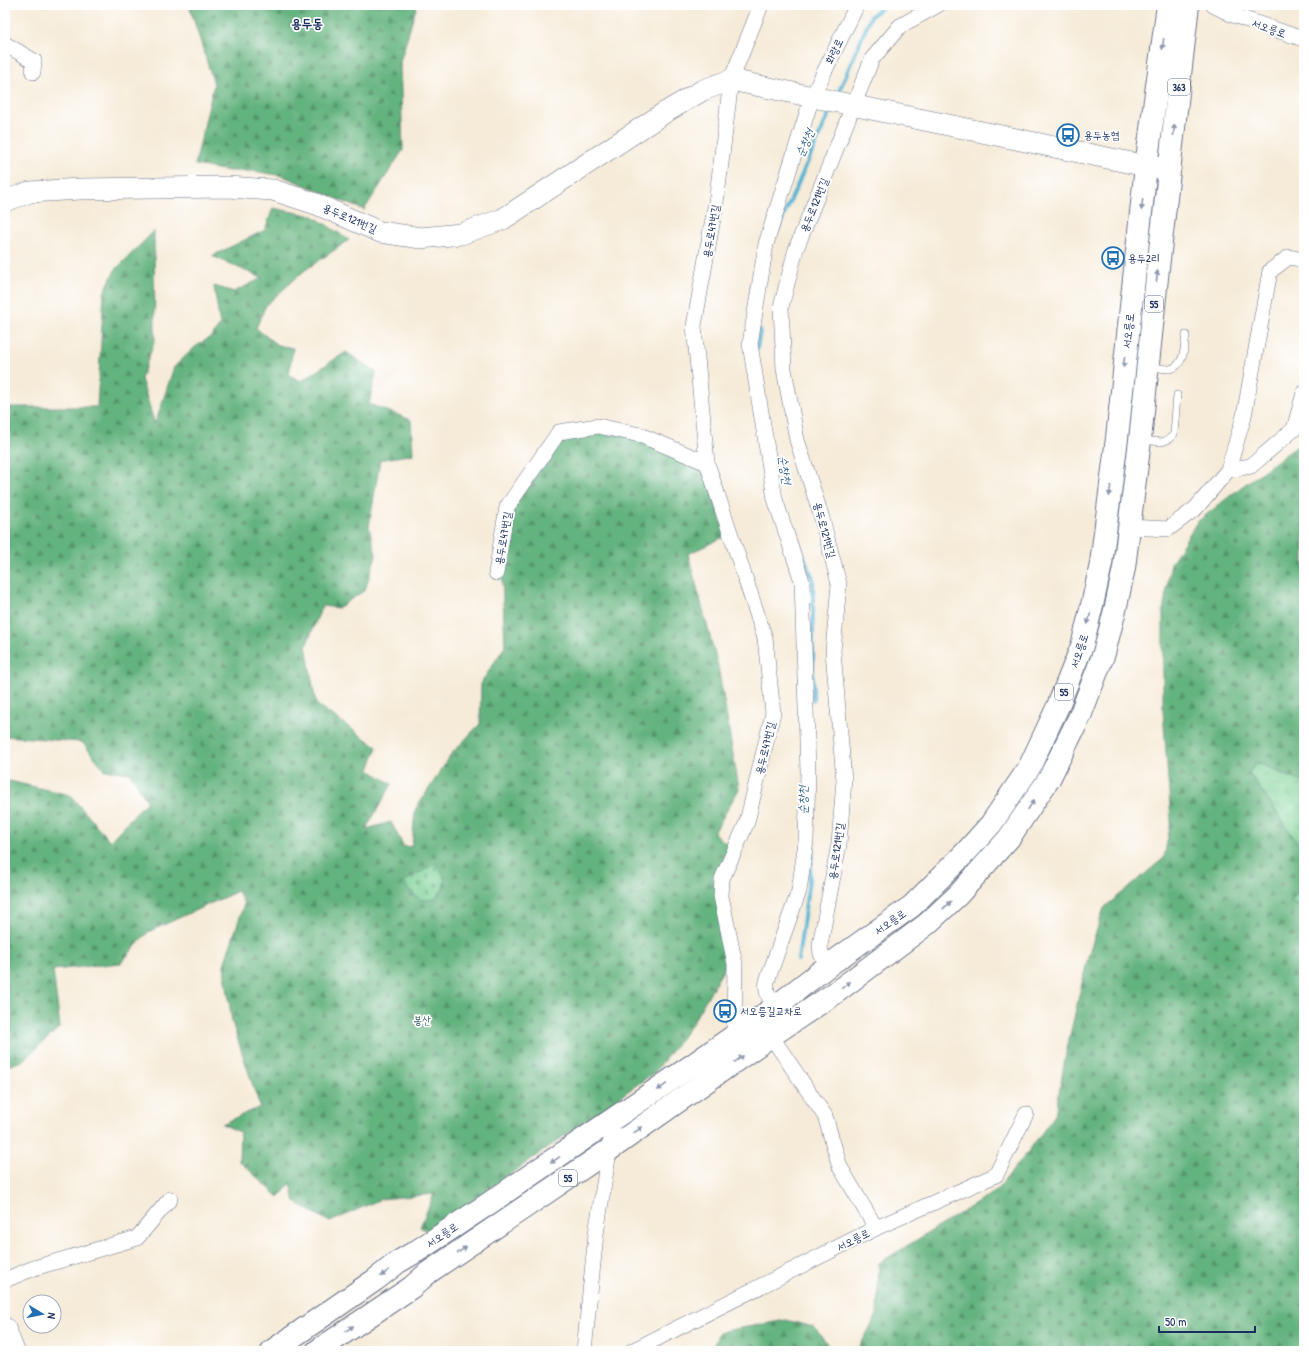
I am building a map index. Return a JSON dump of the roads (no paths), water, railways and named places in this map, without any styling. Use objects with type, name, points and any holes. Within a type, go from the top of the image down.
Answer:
[{"type":"main road","name":"서오릉로","points":[[272,1351],[375,1280],[398,1262],[424,1247],[614,1120],[775,1007],[829,965],[912,906],[966,852],[991,824],[1029,768],[1069,681],[1082,646],[1101,564],[1117,438],[1146,166],[1168,5]]},
{"type":"main road","name":"서오릉로","points":[[317,1351],[412,1287],[429,1272],[609,1150],[771,1036],[835,994],[928,924],[958,895],[1009,838],[1049,779],[1080,716],[1104,652],[1124,568],[1140,440],[1188,5]]},
{"type":"main road","points":[[731,80],[1146,166],[1170,169]]},
{"type":"main road","name":"용두로121번길","points":[[5,201],[30,192],[80,189],[228,187],[273,190],[316,204],[380,232],[421,238],[461,234],[503,219],[664,113],[703,90],[731,80]]},
{"type":"main road","points":[[5,1328],[14,1351]]},
{"type":"street","name":"용두로47번길","points":[[734,1036],[735,964],[721,896],[722,879],[747,822],[774,713],[766,638],[707,463],[694,326],[717,196],[731,80],[761,5]]},
{"type":"street","name":"화랑로","points":[[775,1007],[767,995],[765,988],[799,891],[806,841],[808,772],[802,581],[774,500],[750,344],[766,244],[817,98],[856,5]]},
{"type":"street","name":"용두로121번길","points":[[829,965],[820,954],[820,945],[839,844],[844,780],[833,651],[839,584],[822,514],[797,440],[784,369],[781,307],[796,249],[850,105],[872,59],[900,26],[938,5]]},
{"type":"street","name":"서오릉로","points":[[1213,5],[1233,16],[1304,38]]},
{"type":"street","points":[[5,44],[34,61],[33,72]]},
{"type":"street","points":[[1129,526],[1168,529],[1196,508],[1228,470],[1244,416],[1270,271],[1289,256],[1304,260]]},
{"type":"street","points":[[1228,470],[1251,466],[1294,429],[1304,393]]},
{"type":"street","name":"용두로47번길","points":[[496,573],[507,507],[560,432],[598,426],[640,435],[707,463]]},
{"type":"street","name":"서오릉로","points":[[632,1351],[876,1228],[840,1167],[825,1116],[771,1036]]},
{"type":"street","points":[[876,1228],[996,1175],[1026,1114]]},
{"type":"street","points":[[584,1351],[596,1234],[614,1120]]},
{"type":"street","points":[[5,1280],[34,1268],[137,1238],[170,1199]]},
{"type":"lane","points":[[1147,366],[1171,368],[1178,365],[1182,359],[1186,335]]},
{"type":"lane","points":[[1140,440],[1162,442],[1170,439],[1174,434],[1177,395]]},
{"type":"waterway","name":"순창천","points":[[837,96],[871,16],[885,5]]},
{"type":"waterway","name":"순창천","points":[[777,231],[832,107]]},
{"type":"waterway","name":"순창천","points":[[757,349],[760,330]]},
{"type":"waterway","name":"순창천","points":[[794,533],[813,579],[813,700]]},
{"type":"waterway","name":"순창천","points":[[798,960],[813,851],[813,837]]},
{"type":"place","name":"용두농협","points":[[1068,135]]},
{"type":"place","name":"용두2리","points":[[1113,258]]},
{"type":"place","name":"서오릉길교차로","points":[[725,1011]]},
{"type":"district","name":"용두동","points":[[307,23]]},
{"type":"park label","name":"봉산","points":[[422,1020]]}]
